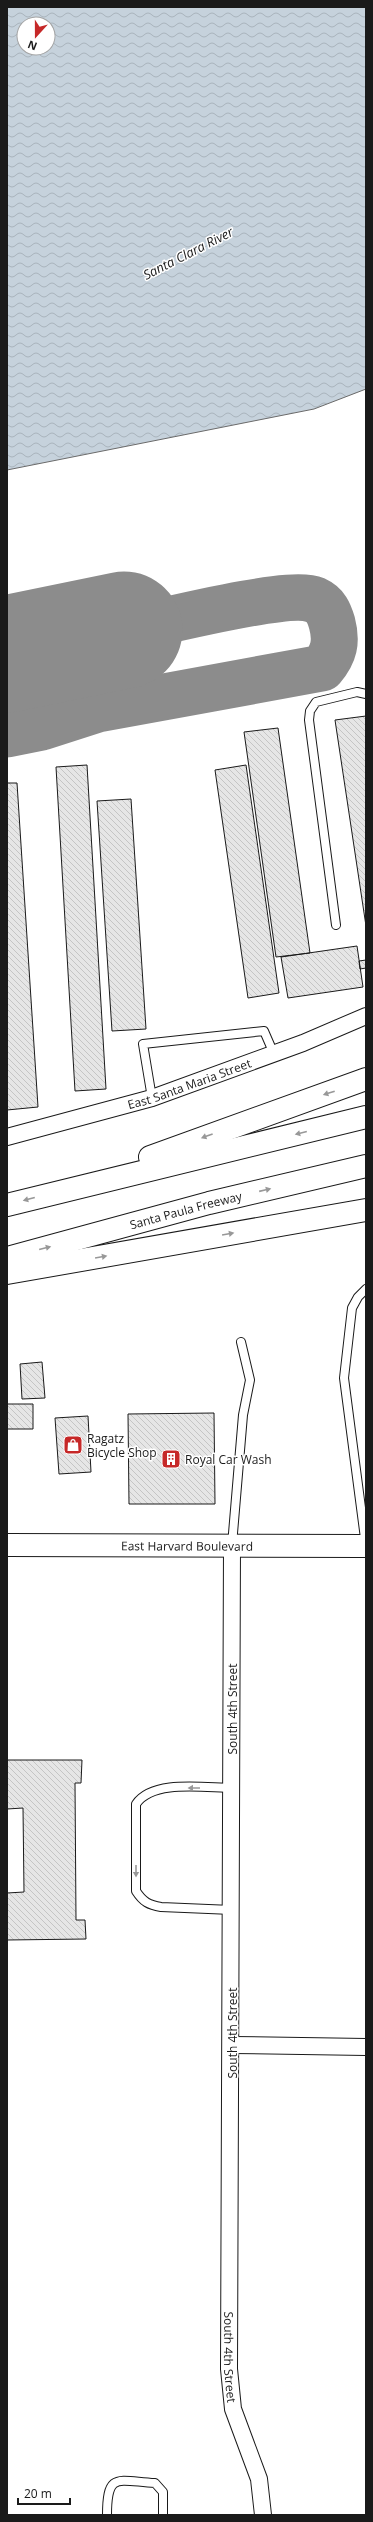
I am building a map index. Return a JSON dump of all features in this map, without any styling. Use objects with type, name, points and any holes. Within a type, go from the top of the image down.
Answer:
[{"type":"main road","points":[[52,1194],[366,1079]]},
{"type":"main road","points":[[7,1205],[366,1117]]},
{"type":"main road","name":"Santa Paula Freeway","points":[[7,1258],[209,1203],[366,1166]]},
{"type":"main road","points":[[7,1273],[366,1210]]},
{"type":"main road","name":"East Harvard Boulevard","points":[[7,1545],[366,1546]]},
{"type":"street","name":"East Santa Maria Street","points":[[7,1137],[152,1098],[274,1054],[366,1016]]},
{"type":"street","name":"South 4th Street","points":[[232,1546],[233,1788],[230,2389],[238,2427],[259,2479],[263,2515]]},
{"type":"street","points":[[232,2045],[366,2047]]},
{"type":"lane","points":[[336,925],[309,720],[310,711],[316,702],[357,692],[366,694]]},
{"type":"lane","points":[[152,1098],[143,1044],[264,1031],[274,1054]]},
{"type":"lane","points":[[366,1289],[358,1297],[352,1308],[344,1378],[362,1487],[366,1546]]},
{"type":"lane","points":[[232,1546],[243,1415],[250,1380],[241,1342]]},
{"type":"lane","points":[[232,1910],[151,1906],[143,1901],[136,1891],[136,1804],[141,1796],[160,1788],[233,1788]]},
{"type":"lane","points":[[107,2515],[107,2494],[111,2485],[117,2481],[155,2483],[163,2492],[163,2515]]},
{"type":"water","name":"Santa Clara River","points":[[7,7],[366,7],[366,389],[314,409],[7,470]]},
{"type":"building","points":[[366,716],[366,926],[335,720]]},
{"type":"building","points":[[278,728],[310,953],[276,957],[244,732]]},
{"type":"building","points":[[87,765],[106,1089],[75,1091],[56,767]]},
{"type":"building","points":[[246,765],[279,993],[248,998],[215,770]]},
{"type":"building","points":[[7,783],[17,783],[38,1107],[7,1110]]},
{"type":"building","points":[[131,799],[146,1029],[112,1031],[97,801]]},
{"type":"building","points":[[357,946],[363,987],[288,998],[281,957]]},
{"type":"building","points":[[366,960],[366,968],[360,969],[359,961]]},
{"type":"building","points":[[42,1362],[45,1398],[22,1399],[20,1364]]},
{"type":"building","points":[[7,1404],[33,1404],[33,1429],[7,1429]]},
{"type":"building","name":"Royal Car Wash","points":[[214,1413],[215,1504],[129,1504],[128,1414]]},
{"type":"building","name":"Ragatz Bicycle Shop","points":[[88,1416],[91,1472],[59,1474],[55,1418]]},
{"type":"building","points":[[7,1760],[82,1760],[81,1783],[75,1783],[76,1920],[85,1920],[86,1939],[7,1940],[7,1893],[24,1892],[23,1808],[7,1809]]},
{"type":"taxiway","points":[[7,734],[42,727],[98,709],[322,668],[332,653],[334,642],[332,623],[324,607],[315,600],[301,598],[279,599],[222,608],[124,630]]},
{"type":"runway","points":[[7,654],[124,630]]},
{"type":"place","name":"Ragatz Bicycle Shop","points":[[73,1445]]},
{"type":"place","name":"Royal Car Wash","points":[[171,1459]]}]
